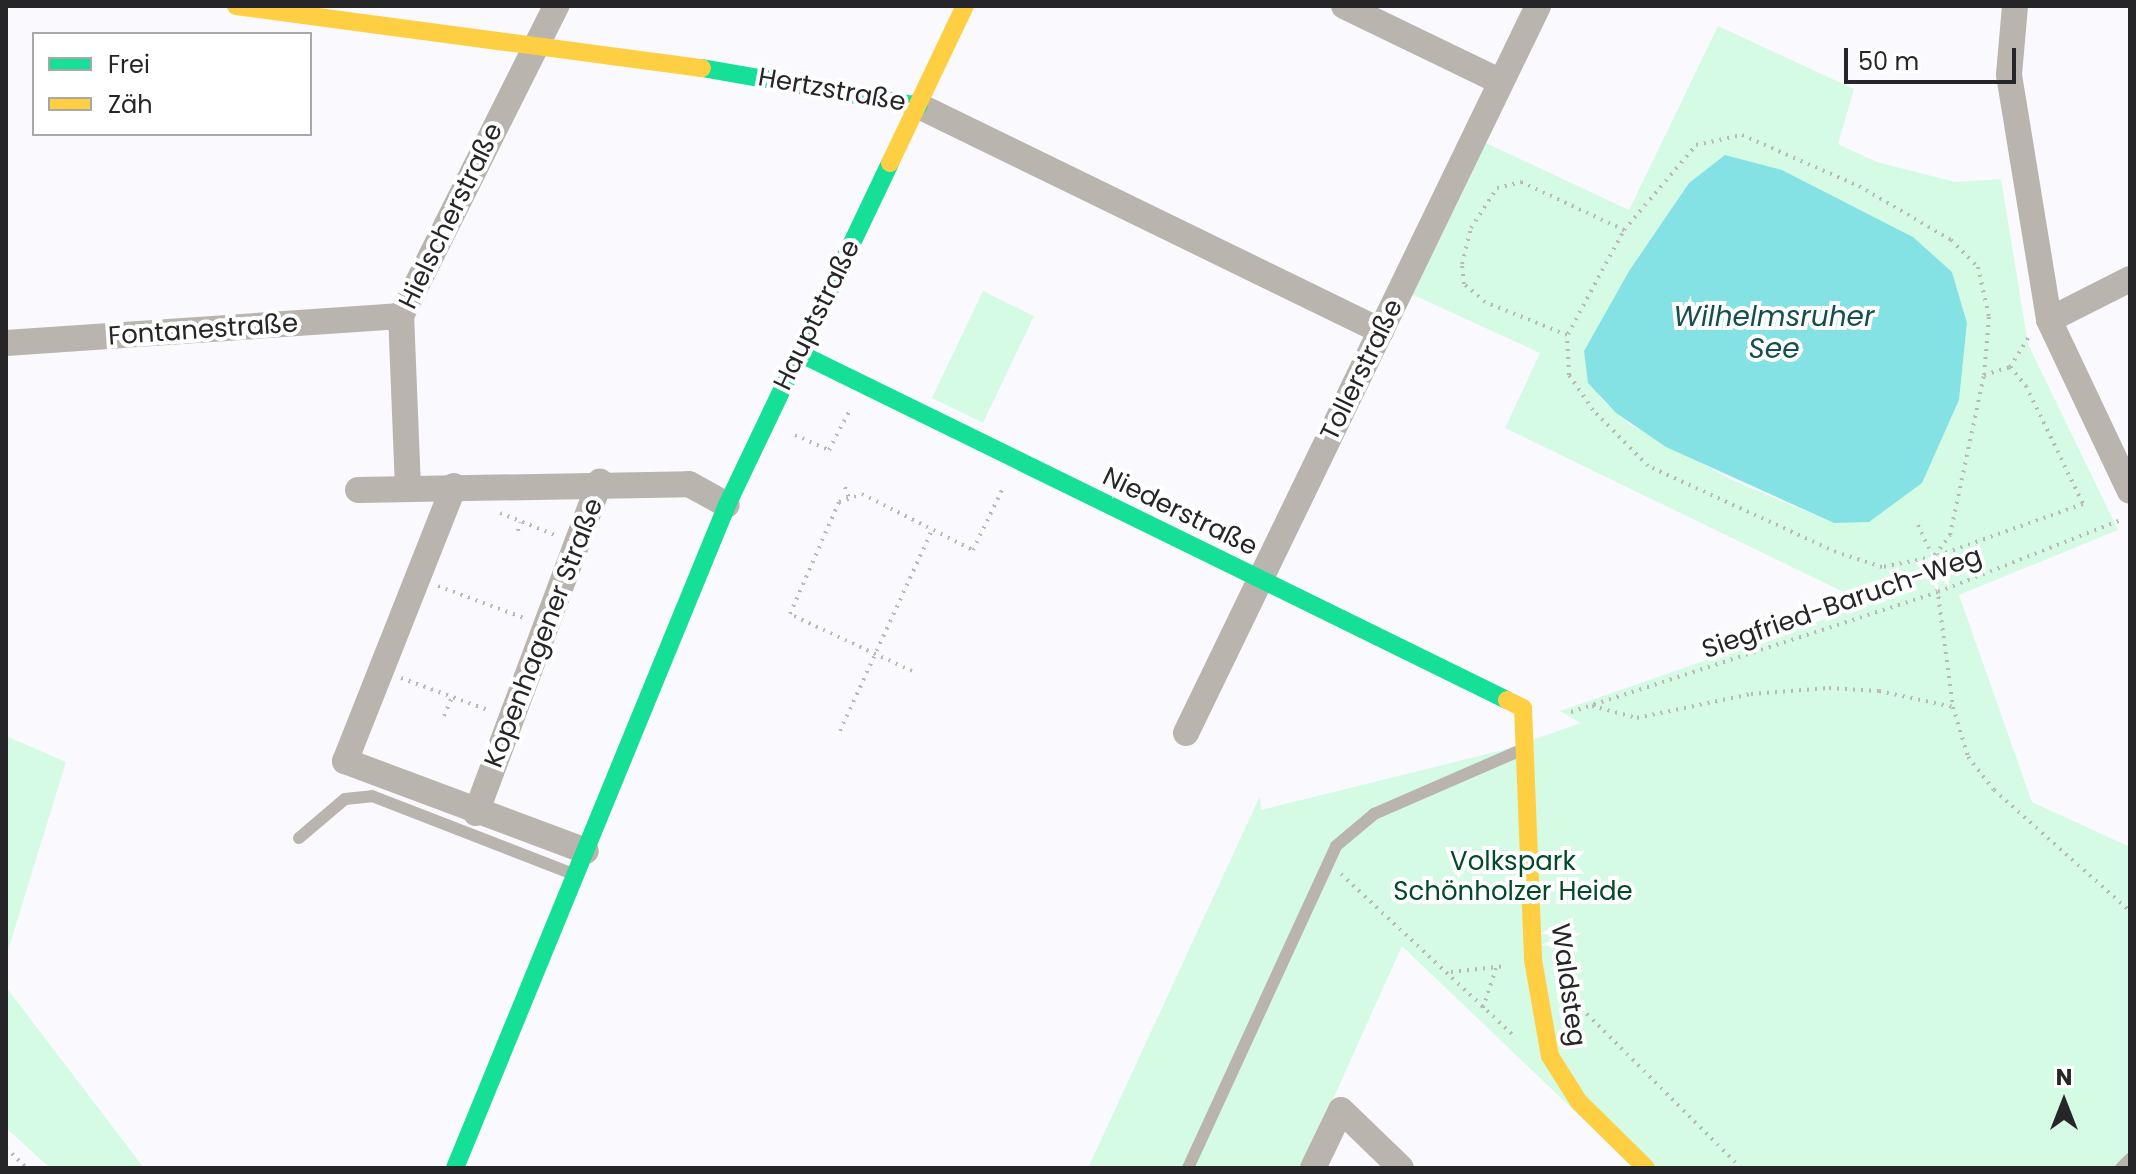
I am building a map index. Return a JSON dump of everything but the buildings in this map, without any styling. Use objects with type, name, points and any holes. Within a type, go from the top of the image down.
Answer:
[{"type":"street","name":"Hertzstraße","points":[[236,6],[536,45],[887,96],[919,106],[1381,331]]},
{"type":"street","name":"Hielscherstraße","points":[[408,488],[401,316],[556,6]]},
{"type":"street","name":"Hauptstraße","points":[[727,505],[965,6]]},
{"type":"street","points":[[1344,6],[1501,82]]},
{"type":"street","name":"Tollerstraße","points":[[1186,733],[1538,6]]},
{"type":"street","points":[[2015,6],[2009,75],[2040,327],[2130,491]]},
{"type":"street","points":[[2040,327],[2130,279]]},
{"type":"street","name":"Fontanestraße","points":[[6,343],[401,316]]},
{"type":"street","name":"Niederstraße","points":[[799,353],[1523,708],[1524,727]]},
{"type":"street","points":[[455,1168],[727,505],[689,484],[600,481]]},
{"type":"street","name":"Kopenhagener Straße","points":[[454,486],[600,481],[511,719],[468,822]]},
{"type":"street","points":[[358,490],[454,486],[345,761],[468,822],[586,851]]},
{"type":"street","name":"Waldsteg","points":[[1524,727],[1533,960],[1543,1030],[1560,1076],[1646,1168]]},
{"type":"street","points":[[1313,1168],[1341,1110],[1401,1168]]},
{"type":"lane","points":[[1188,1168],[1325,861],[1374,814],[1526,748]]},
{"type":"lane","points":[[299,838],[345,799],[372,796],[468,822],[576,875]]},
{"type":"lane","points":[[2121,1168],[2130,1159]]},
{"type":"path","points":[[1933,557],[1950,535],[1984,375],[1989,317],[1978,267],[1951,240],[1859,186],[1758,139],[1724,135],[1696,145],[1624,230],[1567,335],[1569,375],[1593,410],[1648,466],[1836,552],[1882,567],[1933,557],[2083,504],[2026,386],[2010,367]]},
{"type":"path","points":[[1567,335],[1485,302],[1464,284],[1462,264],[1471,228],[1497,188],[1521,182],[1624,230]]},
{"type":"path","points":[[1984,375],[2010,367],[2040,327]]},
{"type":"path","points":[[829,450],[854,402]]},
{"type":"path","points":[[795,435],[829,450],[834,459]]},
{"type":"path","points":[[912,671],[790,614],[839,502],[862,494],[973,550],[1008,476]]},
{"type":"path","points":[[845,487],[849,498]]},
{"type":"path","points":[[490,509],[576,543]]},
{"type":"path","name":"Siegfried-Baruch-Weg","points":[[1571,712],[1938,592],[2121,520]]},
{"type":"path","points":[[518,531],[521,522]]},
{"type":"path","points":[[1918,525],[1933,557],[1953,707],[1968,757],[1994,790],[2130,911]]},
{"type":"path","points":[[840,731],[932,530]]},
{"type":"path","points":[[417,578],[545,626]]},
{"type":"path","points":[[381,670],[511,719]]},
{"type":"path","points":[[1590,706],[1637,718],[1783,689],[1829,688],[1879,691],[1953,707]]},
{"type":"path","points":[[444,716],[452,697]]},
{"type":"path","points":[[1325,861],[1451,972],[1482,1008],[1526,1047]]},
{"type":"path","points":[[1451,972],[1496,968],[1533,960]]},
{"type":"path","points":[[1482,1008],[1496,968]]},
{"type":"path","points":[[1566,993],[1741,1168]]},
{"type":"path","points":[[6,1148],[27,1168]]},
{"type":"green space","name":"Volkspark Schönholzer Heide","points":[[1718,26],[1854,89],[1838,144],[1877,162],[1955,182],[2001,179],[2028,344],[2118,530],[1959,595],[2032,802],[2130,847],[2130,1168],[1657,1168],[1587,1123],[1402,946],[1302,1168],[1088,1168],[1260,796],[1261,810],[1503,750],[1581,723],[1560,711],[1868,604],[1505,428],[1540,353],[1411,294],[1484,142],[1629,210]],"holes":[[[1782,170],[1913,237],[1952,272],[1967,323],[1959,400],[1922,482],[1834,523],[1732,480],[1629,424],[1600,398],[1584,351],[1629,271],[1689,183]]]},
{"type":"green space","points":[[983,291],[1034,316],[983,423],[932,398]]},
{"type":"green space","points":[[6,736],[66,762],[6,957]]},
{"type":"green space","points":[[6,987],[144,1168],[50,1168],[6,1128]]},
{"type":"water","name":"Wilhelmsruher See","points":[[1725,155],[1782,170],[1913,237],[1952,272],[1967,323],[1959,400],[1922,483],[1869,522],[1834,523],[1666,447],[1616,413],[1588,383],[1584,351],[1629,271],[1689,183]]},
{"type":"traffic: fast","points":[[702,68],[919,106]]},
{"type":"traffic: fast","points":[[455,1168],[727,505],[890,163]]},
{"type":"traffic: fast","points":[[799,353],[1507,700]]},
{"type":"traffic: slow","points":[[236,6],[702,68]]},
{"type":"traffic: slow","points":[[890,163],[965,6]]},
{"type":"traffic: slow","points":[[1507,700],[1523,708],[1533,960],[1550,1056],[1579,1102],[1646,1168]]}]
